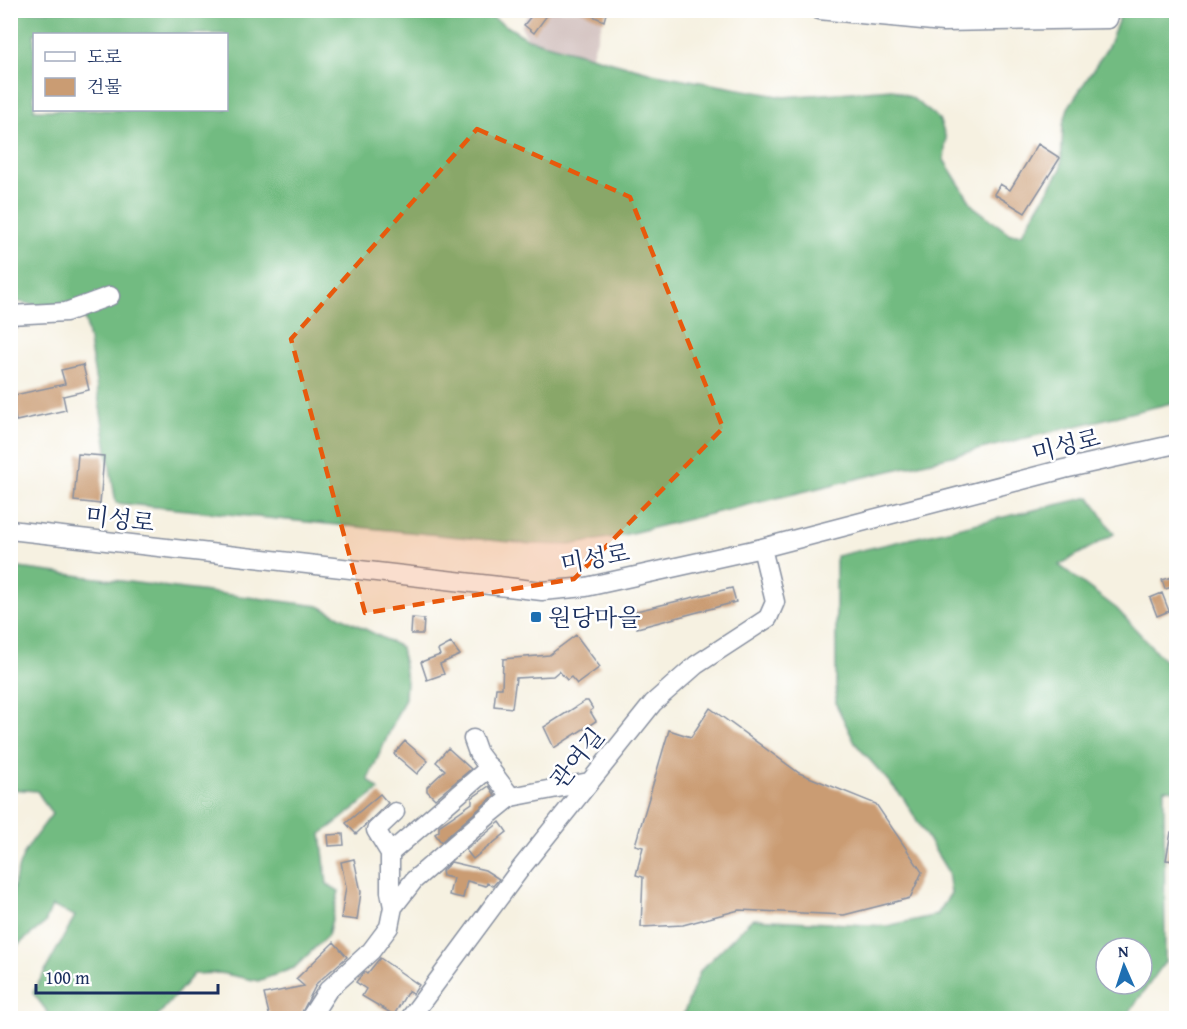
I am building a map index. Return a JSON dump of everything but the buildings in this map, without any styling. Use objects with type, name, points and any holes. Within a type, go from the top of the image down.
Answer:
[{"type":"street","points":[[819,10],[943,22],[1108,20],[1111,10]]},
{"type":"street","points":[[10,315],[66,312],[110,296]]},
{"type":"street","name":"미성로","points":[[10,530],[542,591],[586,587],[762,548],[1064,469],[1176,444]]},
{"type":"street","name":"관여길","points":[[410,1018],[589,782],[653,703],[696,665],[768,618],[775,602],[762,548]]},
{"type":"street","points":[[473,739],[478,753],[511,797]]},
{"type":"street","points":[[390,853],[490,768]]},
{"type":"street","points":[[393,907],[414,880],[511,797],[589,782]]},
{"type":"street","points":[[310,1018],[328,990],[371,951],[389,927],[393,907],[390,892],[390,853],[376,830],[395,812]]},
{"type":"highlighted area","points":[[477,129],[630,197],[723,428],[574,579],[365,613],[291,339]]},
{"type":"shaded area","points":[[530,11],[606,11],[591,57],[528,39],[521,26]]},
{"type":"green space","points":[[10,11],[482,11],[528,39],[656,74],[784,97],[892,89],[912,98],[939,119],[946,138],[944,160],[973,206],[1010,234],[1022,234],[1061,169],[1063,125],[1068,108],[1108,47],[1122,11],[1176,11],[1176,402],[619,536],[570,545],[530,544],[116,503],[86,323],[77,302],[42,307],[11,300]]},
{"type":"green space","points":[[1090,497],[1114,534],[1059,565],[1117,609],[1176,673],[1176,790],[1164,789],[1165,962],[1154,977],[1154,936],[1094,936],[1094,996],[1141,996],[1125,1018],[682,1018],[700,971],[752,919],[887,926],[937,915],[951,893],[948,872],[904,799],[855,743],[836,704],[836,556]]},
{"type":"green space","points":[[11,567],[319,606],[401,647],[406,679],[405,698],[368,779],[379,790],[321,834],[327,884],[339,891],[328,935],[294,968],[258,981],[220,973],[194,974],[156,1018],[52,1018],[33,993],[75,916],[52,906],[45,923],[15,947],[10,914],[19,865],[26,850],[52,814],[37,791],[11,789]]},
{"type":"place","name":"원당마을","points":[[536,617]]}]
